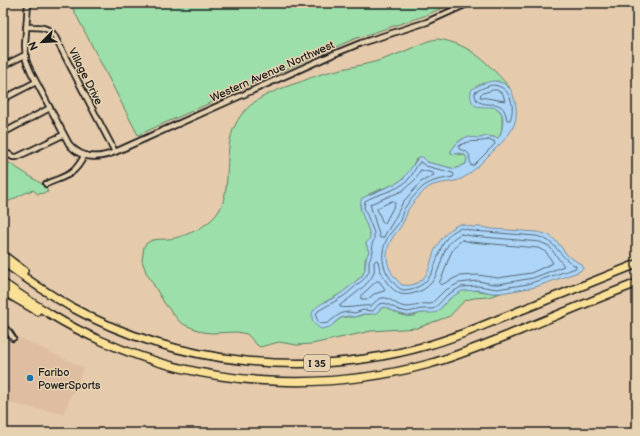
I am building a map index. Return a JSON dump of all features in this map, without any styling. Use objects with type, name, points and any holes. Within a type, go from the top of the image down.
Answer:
[{"type":"highway","points":[[3,255],[58,299]]},
{"type":"highway","name":"I 35","points":[[3,262],[42,290],[83,313],[133,334],[181,349],[216,357],[279,363],[323,363],[375,357],[435,344],[637,264]]},
{"type":"highway","name":"I 35","points":[[3,283],[37,306],[76,329],[102,342],[151,360],[218,375],[282,381],[315,381],[354,378],[396,371],[452,357],[637,283]]},
{"type":"highway","points":[[3,291],[51,319],[102,342]]},
{"type":"street","points":[[28,3],[25,55],[28,65],[63,135],[71,147],[84,156],[79,166],[75,170],[46,184]]},
{"type":"street","name":"Western Avenue Northwest","points":[[84,156],[98,157],[114,152],[361,42],[426,22],[469,3]]},
{"type":"street","name":"Village Drive","points":[[26,27],[44,28],[50,30],[54,35],[114,152]]},
{"type":"street","points":[[3,66],[25,55]]},
{"type":"street","points":[[3,99],[36,82]]},
{"type":"street","points":[[3,133],[50,108]]},
{"type":"street","points":[[3,151],[13,157],[17,157],[63,135]]},
{"type":"street","points":[[3,326],[13,338]]},
{"type":"shaded area","points":[[3,330],[84,368],[63,414],[3,402]]},
{"type":"green space","points":[[70,3],[453,3],[424,16],[354,39],[138,135]]},
{"type":"green space","points":[[438,39],[460,45],[470,50],[487,63],[510,88],[498,81],[481,84],[495,107],[502,114],[502,128],[500,136],[498,138],[487,136],[481,138],[462,139],[457,143],[451,153],[465,155],[467,158],[466,164],[455,169],[427,162],[424,159],[416,159],[409,173],[404,178],[397,183],[369,194],[360,207],[370,234],[370,239],[366,243],[369,252],[365,260],[365,271],[361,277],[342,293],[323,303],[334,324],[343,318],[355,317],[364,314],[374,314],[381,308],[385,307],[406,316],[434,312],[440,309],[452,296],[458,292],[466,290],[501,293],[488,297],[466,300],[450,316],[417,328],[371,331],[312,344],[297,345],[279,342],[260,347],[247,334],[237,332],[203,332],[179,321],[165,304],[146,272],[142,261],[144,246],[154,240],[171,239],[192,232],[203,226],[216,215],[221,207],[224,197],[230,140],[238,120],[244,112],[266,95],[284,87],[325,73],[378,61],[425,42]]},
{"type":"green space","points":[[3,159],[45,186],[48,192],[38,194],[33,190],[3,204]]},
{"type":"water","points":[[492,81],[505,84],[512,92],[516,106],[515,123],[501,144],[468,175],[457,181],[430,186],[416,199],[408,210],[405,219],[390,243],[387,256],[390,269],[402,285],[410,285],[422,280],[428,272],[434,253],[440,241],[449,231],[460,224],[492,229],[537,232],[549,235],[558,243],[567,255],[582,265],[583,269],[535,287],[501,293],[478,290],[462,291],[450,298],[437,312],[433,313],[422,313],[408,316],[397,313],[385,307],[381,308],[375,314],[343,317],[330,327],[319,328],[312,319],[312,313],[314,310],[321,304],[346,290],[361,277],[364,271],[369,252],[366,243],[370,239],[361,208],[362,198],[397,183],[404,178],[419,157],[423,157],[427,162],[455,169],[466,164],[467,158],[465,155],[460,153],[452,154],[451,151],[457,143],[466,137],[481,138],[486,136],[498,138],[500,136],[503,123],[500,111],[493,107],[476,106],[472,101],[471,96],[472,89],[481,84]]},
{"type":"place","name":"Faribo PowerSports","points":[[30,378]]}]
